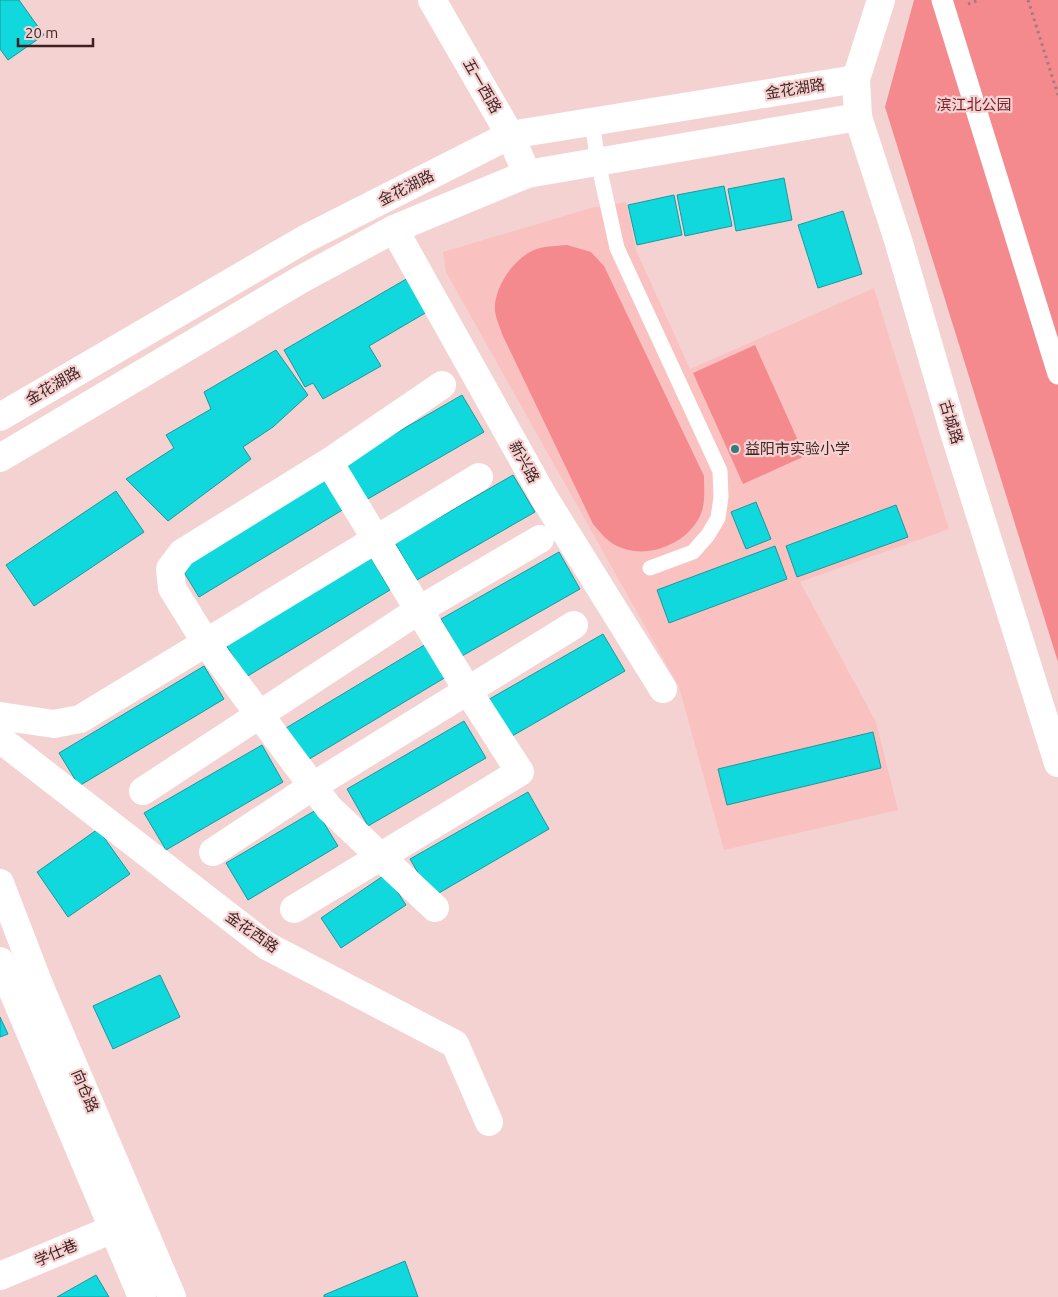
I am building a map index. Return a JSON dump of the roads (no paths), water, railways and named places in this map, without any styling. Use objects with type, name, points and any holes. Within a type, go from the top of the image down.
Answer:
[{"type":"street","name":"五一西路","points":[[432,0],[510,135],[527,174]]},
{"type":"street","points":[[856,79],[881,0]]},
{"type":"street","points":[[942,0],[1058,374]]},
{"type":"street","name":"金花湖路","points":[[0,417],[305,239],[510,135],[856,79]]},
{"type":"street","name":"古城路","points":[[856,79],[858,117],[898,240],[953,429],[1058,763]]},
{"type":"street","points":[[0,458],[300,280],[394,229],[527,174],[858,117]]},
{"type":"street","name":"新兴路","points":[[394,229],[545,499],[664,689]]},
{"type":"street","points":[[436,908],[329,808],[206,643],[172,588],[170,569],[182,553],[329,462],[442,385]]},
{"type":"street","points":[[294,909],[520,772],[329,462]]},
{"type":"street","points":[[0,716],[54,724],[80,719],[479,477]]},
{"type":"street","points":[[143,791],[419,610],[540,539]]},
{"type":"street","points":[[213,852],[313,786],[574,625]]},
{"type":"street","name":"金花西路","points":[[0,740],[268,946],[455,1044],[489,1122]]},
{"type":"street","name":"向仓路","points":[[0,883],[40,987],[172,1297]]},
{"type":"street","name":"向仓路","points":[[0,961],[142,1297]]},
{"type":"street","name":"学仕巷","points":[[0,1276],[113,1229]]},
{"type":"lane","points":[[592,122],[598,162],[616,248],[720,471],[721,497],[718,518],[708,535],[694,552],[650,568]]},
{"type":"place","name":"益阳市实验小学","points":[[735,449]]},
{"type":"park label","name":"滨江北公园","points":[[974,105]]}]
